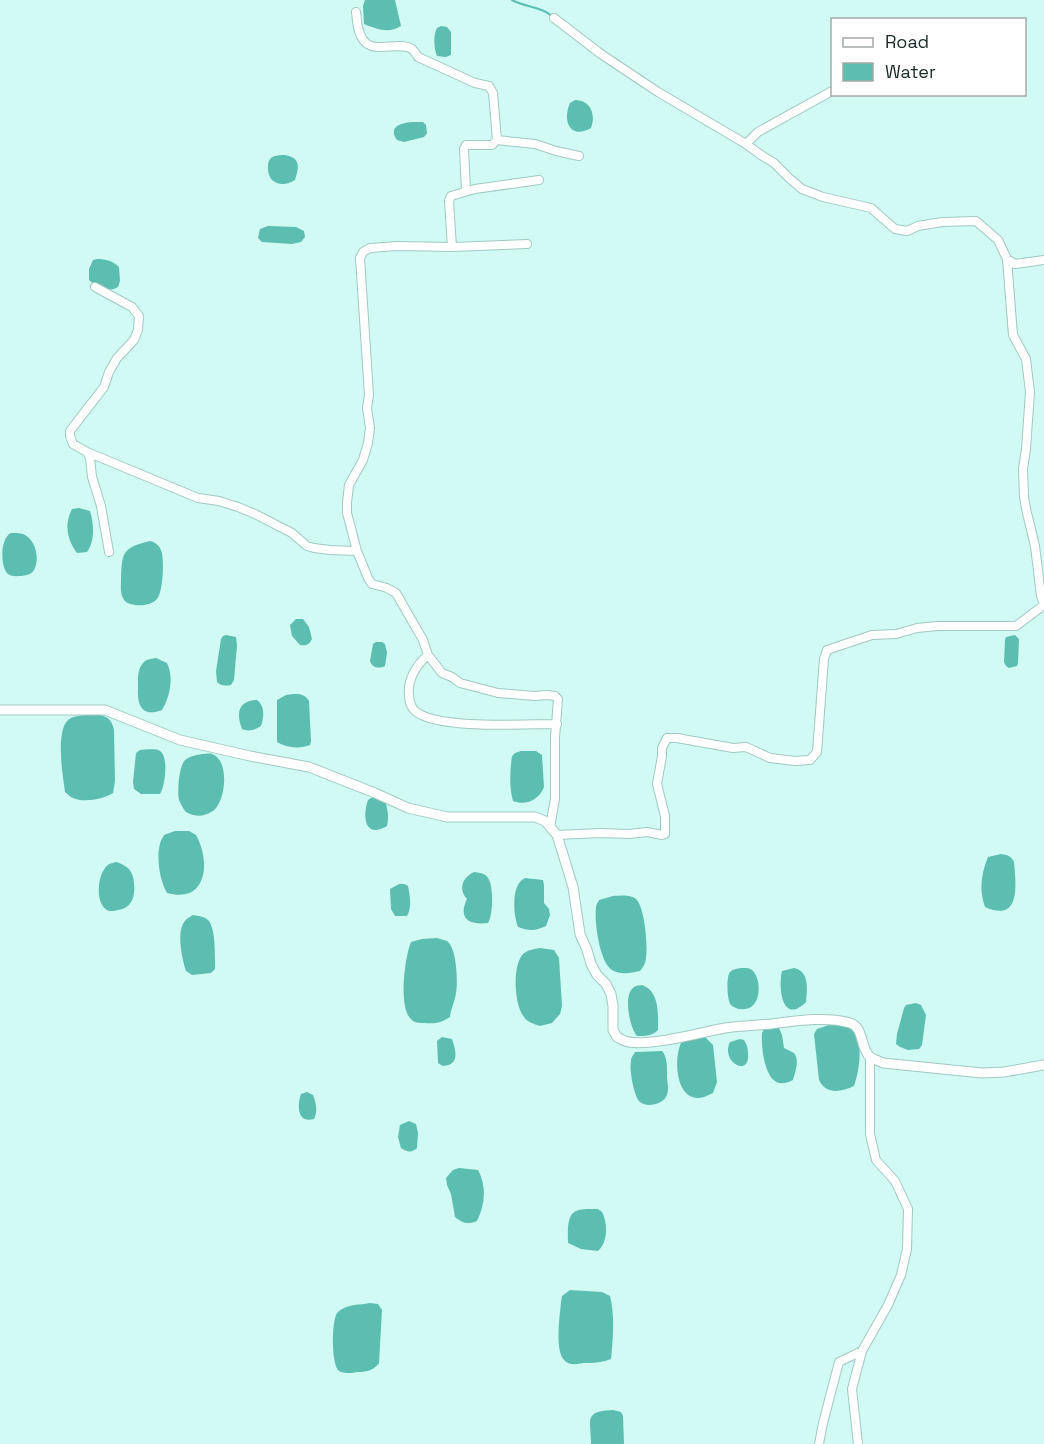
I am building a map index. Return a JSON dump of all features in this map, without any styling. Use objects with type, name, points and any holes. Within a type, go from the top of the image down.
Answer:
[{"type":"street","points":[[356,12],[359,32],[364,42],[371,46],[413,49],[418,57],[475,83],[489,86],[493,93],[497,141]]},
{"type":"street","points":[[554,18],[601,54],[658,92],[774,163],[802,189],[823,197],[871,208],[895,229],[907,231],[918,226],[942,222],[976,221],[998,240],[1007,259],[1013,335],[1026,359],[1030,392],[1023,469],[1024,496],[1034,539],[1044,604],[1016,626],[937,626],[906,630],[896,634],[872,635],[827,650],[824,659],[817,752],[810,760],[770,758],[746,747],[733,748],[667,738],[663,742],[657,784],[665,816],[665,834],[647,832],[557,835]]},
{"type":"street","points":[[746,144],[758,132],[831,92]]},
{"type":"street","points":[[466,191],[464,149],[466,145],[492,145],[497,141],[534,144],[579,156]]},
{"type":"street","points":[[452,247],[449,201],[451,196],[466,191],[539,180]]},
{"type":"street","points":[[527,243],[452,247],[397,246],[370,248],[363,252],[360,258],[369,395],[367,417],[370,428],[363,460],[349,485],[347,513],[357,551],[368,578],[372,584],[396,593],[423,640],[428,655],[442,672],[459,683],[498,693],[547,695],[558,699],[555,738],[555,799],[550,827]]},
{"type":"street","points":[[1007,259],[1015,264],[1044,260]]},
{"type":"street","points":[[95,286],[132,307],[138,316],[138,323],[135,340],[117,358],[104,387],[70,431],[73,444],[198,498],[238,507],[292,533],[307,546],[357,551]]},
{"type":"street","points":[[87,452],[109,552]]},
{"type":"street","points":[[428,655],[414,673],[408,688],[409,702],[415,711],[441,721],[465,724],[557,724]]},
{"type":"street","points":[[0,710],[105,710],[180,740],[309,767],[408,808],[447,817],[536,817],[545,821],[557,835],[573,887],[580,934],[591,964],[606,984],[610,994],[616,1037],[626,1041],[641,1043],[728,1028],[806,1020],[854,1024],[870,1057],[870,1134],[876,1160],[895,1181],[908,1209],[907,1249],[901,1275],[888,1305],[862,1351],[852,1389],[858,1444]]},
{"type":"street","points":[[870,1057],[883,1063],[982,1073],[1004,1072],[1044,1065]]},
{"type":"street","points":[[819,1444],[838,1362],[862,1351]]},
{"type":"water","points":[[365,0],[395,0],[401,26],[387,30],[364,24]]},
{"type":"water","points":[[447,27],[451,32],[451,55],[446,57],[437,56],[435,50],[434,38],[437,28]]},
{"type":"water","points":[[575,100],[585,103],[591,109],[593,118],[591,128],[584,131],[573,130],[568,122],[570,103]]},
{"type":"water","points":[[423,122],[426,125],[427,133],[424,137],[404,142],[397,140],[394,135],[395,128],[400,124]]},
{"type":"water","points":[[285,155],[294,158],[298,164],[295,180],[281,184],[270,177],[268,164],[273,157]]},
{"type":"water","points":[[268,226],[296,227],[304,231],[305,237],[301,242],[292,244],[262,242],[258,238],[260,229]]},
{"type":"water","points":[[93,260],[109,261],[119,267],[118,287],[103,288],[89,280],[89,269]]},
{"type":"water","points":[[72,509],[90,511],[93,532],[87,552],[77,553],[71,543],[67,526]]},
{"type":"water","points":[[11,533],[21,533],[32,541],[37,561],[34,570],[29,574],[13,576],[5,570],[3,546],[7,536]]},
{"type":"water","points":[[150,541],[161,549],[163,564],[161,590],[157,599],[149,604],[130,604],[124,600],[121,591],[123,557],[134,546]]},
{"type":"water","points":[[296,619],[303,619],[309,627],[312,639],[307,645],[300,645],[292,636],[290,625]]},
{"type":"water","points":[[226,635],[236,637],[237,645],[234,680],[231,685],[225,686],[217,682],[216,671],[221,639]]},
{"type":"water","points":[[1015,635],[1019,639],[1018,663],[1017,666],[1009,668],[1004,662],[1005,640],[1006,637]]},
{"type":"water","points":[[376,642],[385,644],[387,653],[385,666],[376,667],[370,661],[373,644]]},
{"type":"water","points":[[156,658],[167,663],[170,687],[162,710],[149,712],[145,711],[140,704],[138,675],[144,662]]},
{"type":"water","points":[[293,694],[302,695],[309,701],[310,745],[289,747],[277,742],[277,700]]},
{"type":"water","points":[[257,700],[263,712],[261,726],[252,730],[242,729],[239,713],[242,705]]},
{"type":"water","points":[[82,715],[100,715],[110,720],[114,730],[115,781],[113,793],[94,800],[72,798],[65,792],[61,752],[63,731],[71,718]]},
{"type":"water","points":[[140,750],[155,750],[163,754],[165,772],[160,794],[141,794],[134,789],[136,753]]},
{"type":"water","points":[[521,751],[536,751],[542,755],[544,787],[532,801],[523,803],[513,801],[510,784],[512,756]]},
{"type":"water","points":[[202,754],[211,754],[218,758],[222,764],[224,781],[221,799],[217,806],[210,813],[197,816],[186,812],[183,808],[179,800],[178,785],[185,760]]},
{"type":"water","points":[[377,797],[385,801],[388,820],[387,826],[374,830],[367,824],[365,813],[368,800]]},
{"type":"water","points":[[175,831],[189,831],[196,835],[201,846],[204,868],[198,887],[180,895],[167,893],[159,869],[161,841],[164,835]]},
{"type":"water","points":[[1001,854],[1009,856],[1014,862],[1015,891],[1011,906],[997,911],[985,907],[982,882],[988,857]]},
{"type":"water","points":[[117,862],[131,871],[134,893],[131,902],[124,909],[109,911],[104,908],[99,896],[101,875],[104,869]]},
{"type":"water","points":[[474,872],[485,875],[490,882],[492,900],[488,923],[471,922],[465,916],[464,906],[467,899],[462,888],[467,877]]},
{"type":"water","points":[[525,878],[543,880],[544,903],[550,915],[546,926],[539,929],[518,927],[516,921],[515,893],[520,881]]},
{"type":"water","points":[[399,884],[408,886],[410,906],[407,916],[395,916],[391,909],[390,889]]},
{"type":"water","points":[[613,896],[634,897],[642,911],[647,949],[645,963],[640,971],[615,972],[608,966],[601,951],[596,923],[596,905],[599,900]]},
{"type":"water","points":[[193,915],[201,916],[211,924],[215,969],[211,973],[192,975],[186,971],[180,938],[182,926]]},
{"type":"water","points":[[437,938],[447,941],[453,951],[457,988],[450,1017],[438,1023],[417,1022],[412,1020],[407,1013],[405,1004],[404,982],[409,949],[411,942]]},
{"type":"water","points":[[540,948],[554,950],[559,958],[562,1006],[560,1014],[552,1023],[540,1026],[529,1022],[521,1011],[516,995],[516,976],[519,960],[523,954]]},
{"type":"water","points":[[743,968],[751,969],[758,980],[759,987],[757,1000],[748,1009],[740,1009],[731,1005],[728,994],[730,972]]},
{"type":"water","points":[[794,968],[803,973],[807,992],[806,1002],[792,1010],[784,1002],[781,978],[782,971]]},
{"type":"water","points":[[642,985],[652,992],[655,998],[658,1030],[649,1035],[637,1036],[630,1019],[628,998],[633,988]]},
{"type":"water","points":[[916,1003],[921,1005],[926,1015],[922,1045],[919,1049],[908,1050],[896,1044],[897,1034],[904,1008],[906,1005]]},
{"type":"water","points":[[829,1025],[848,1027],[854,1032],[859,1046],[858,1072],[854,1086],[839,1091],[826,1088],[819,1080],[814,1034],[817,1029]]},
{"type":"water","points":[[773,1026],[779,1028],[784,1048],[794,1053],[797,1059],[793,1080],[786,1083],[774,1080],[764,1061],[762,1033],[766,1028]]},
{"type":"water","points":[[699,1036],[705,1037],[713,1045],[717,1082],[713,1093],[695,1098],[682,1088],[677,1060],[681,1043]]},
{"type":"water","points":[[442,1037],[452,1039],[455,1053],[452,1063],[443,1066],[438,1063],[437,1041]]},
{"type":"water","points":[[744,1040],[748,1048],[747,1061],[741,1066],[732,1061],[728,1049],[730,1042]]},
{"type":"water","points":[[662,1051],[667,1064],[667,1095],[658,1103],[643,1104],[634,1089],[631,1058],[635,1052]]},
{"type":"water","points":[[307,1092],[313,1095],[316,1110],[314,1119],[308,1120],[301,1116],[299,1103],[301,1094]]},
{"type":"water","points":[[409,1121],[416,1124],[418,1133],[417,1148],[413,1151],[401,1148],[398,1137],[400,1125]]},
{"type":"water","points":[[459,1168],[478,1170],[483,1183],[482,1209],[477,1221],[471,1223],[465,1223],[455,1217],[447,1185],[446,1178],[453,1170]]},
{"type":"water","points":[[582,1209],[598,1209],[602,1212],[606,1232],[604,1243],[598,1251],[581,1249],[568,1243],[568,1225],[573,1213]]},
{"type":"water","points":[[570,1290],[602,1292],[610,1296],[613,1319],[611,1359],[569,1364],[562,1356],[558,1333],[561,1302],[562,1296]]},
{"type":"water","points":[[370,1303],[378,1304],[382,1310],[379,1363],[367,1371],[344,1373],[339,1371],[333,1352],[336,1316],[345,1308]]},
{"type":"water","points":[[613,1410],[621,1412],[623,1416],[624,1444],[591,1444],[591,1418],[597,1412]]},
{"type":"waterway","points":[[512,0],[544,11],[553,17]]}]
